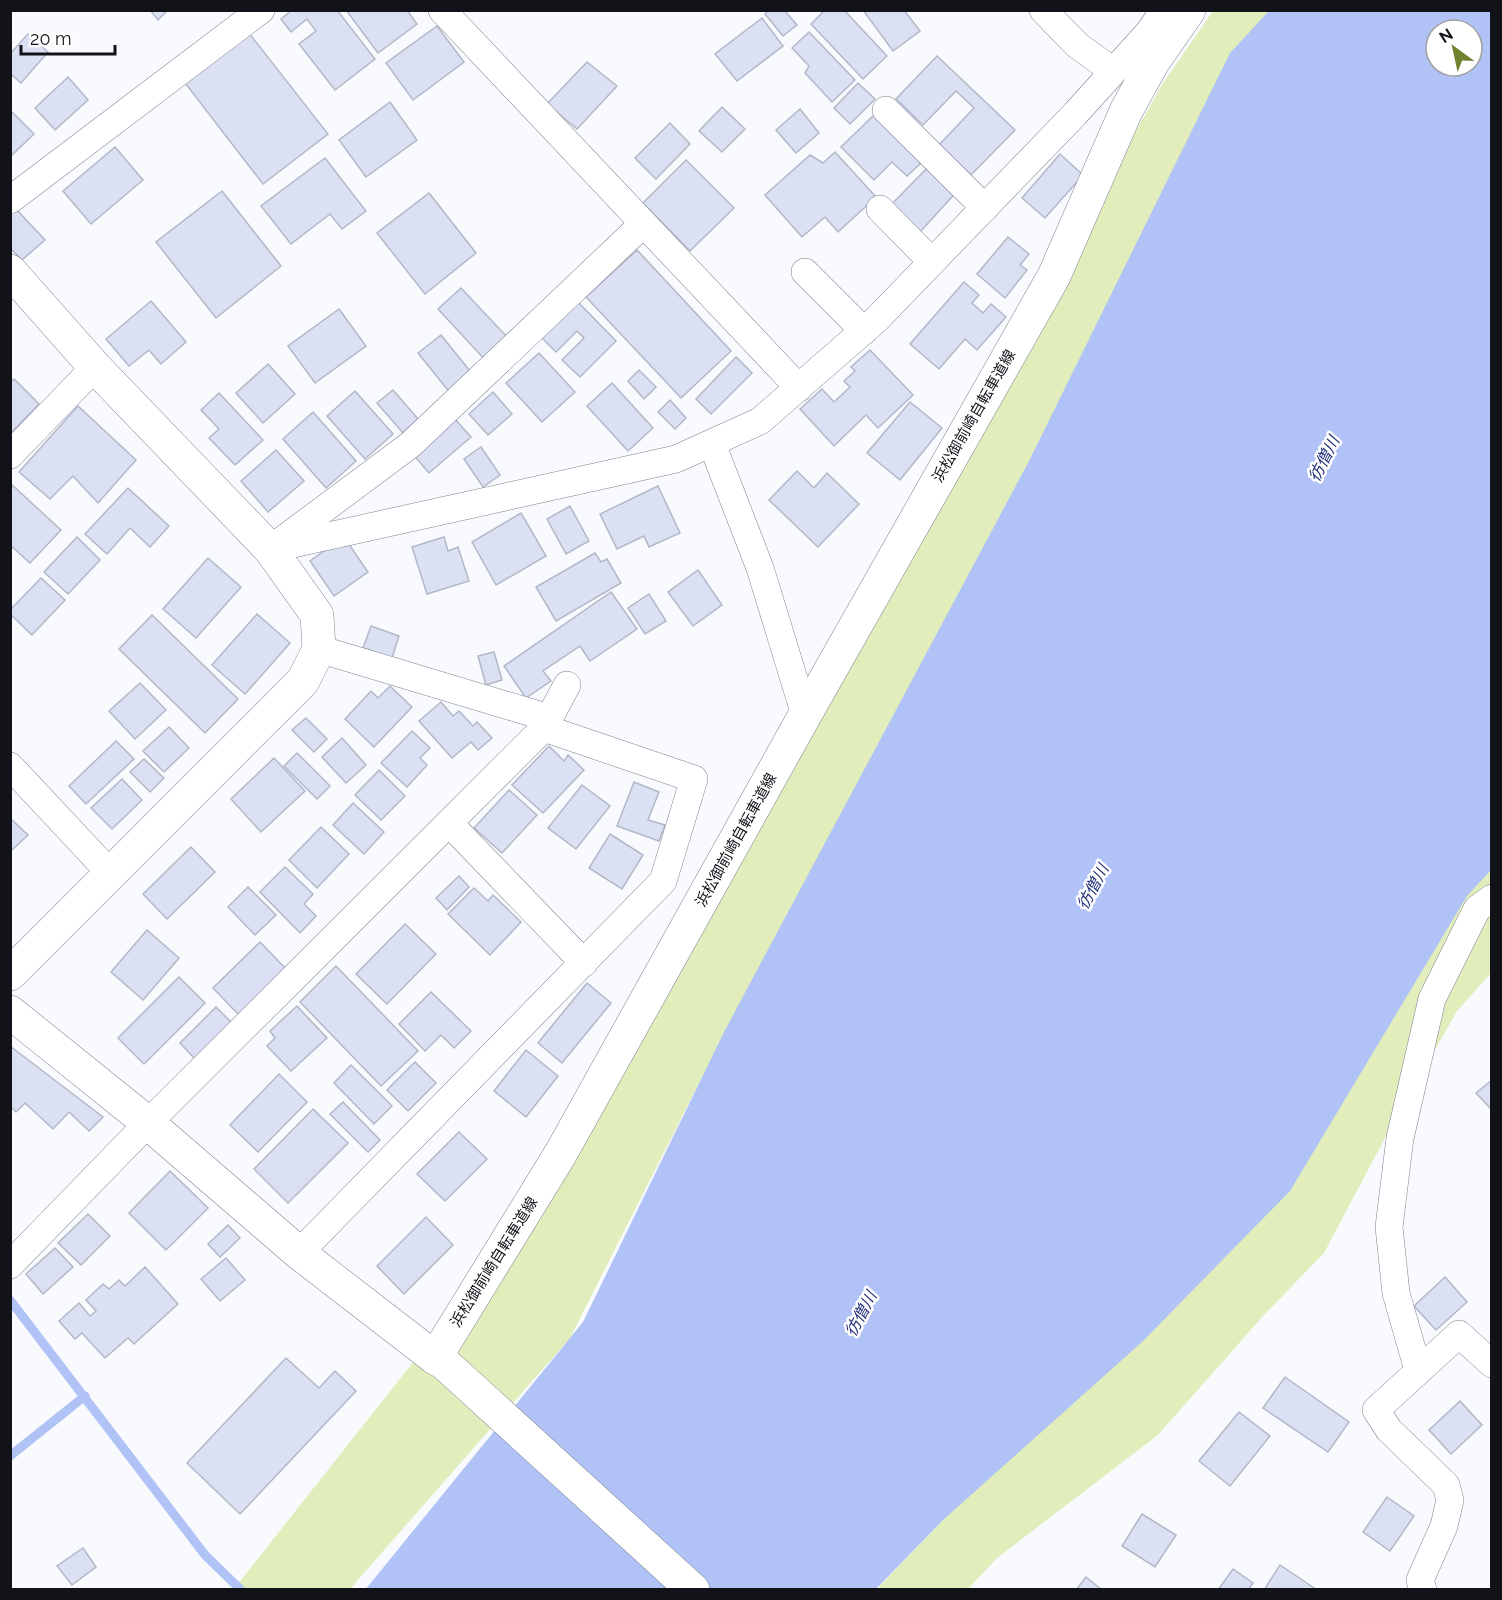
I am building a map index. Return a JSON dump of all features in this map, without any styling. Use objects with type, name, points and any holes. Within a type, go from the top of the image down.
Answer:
[{"type":"main road","name":"浜松御前崎自転車道線","points":[[439,1360],[561,1153],[805,715],[1054,276],[1126,111],[1153,62],[1189,10]]},
{"type":"main road","points":[[10,271],[95,367],[270,549],[317,615],[319,649],[303,681],[112,875],[10,974]]},
{"type":"main road","points":[[10,1012],[148,1123],[299,1253],[439,1360],[693,1590]]},
{"type":"street","points":[[10,200],[261,10]]},
{"type":"street","points":[[442,10],[798,388]]},
{"type":"street","points":[[1043,10],[1077,45],[1113,71]]},
{"type":"street","points":[[270,549],[676,459],[760,421],[864,330],[932,262],[1113,71],[1164,10]]},
{"type":"street","points":[[886,110],[985,208]]},
{"type":"street","points":[[880,209],[932,262]]},
{"type":"street","points":[[270,549],[410,445],[643,224]]},
{"type":"street","points":[[805,272],[864,330]]},
{"type":"street","points":[[10,455],[95,367]]},
{"type":"street","points":[[712,444],[760,568],[805,715]]},
{"type":"street","points":[[299,1253],[663,881],[694,779],[547,723],[319,649]]},
{"type":"street","points":[[11,1264],[148,1123],[547,723],[567,685]]},
{"type":"street","points":[[10,766],[112,875]]},
{"type":"street","points":[[449,823],[584,963]]},
{"type":"street","points":[[1418,1370],[1396,1293],[1389,1227],[1400,1138],[1432,999],[1477,909],[1491,898]]},
{"type":"street","points":[[1423,1590],[1420,1580],[1444,1526],[1450,1500],[1446,1485],[1389,1430],[1376,1410],[1459,1334],[1491,1364]]},
{"type":"green space","points":[[1213,11],[1272,11],[699,1083],[570,1338],[350,1589],[233,1590],[501,1251],[1163,83]]},
{"type":"green space","points":[[1491,867],[1491,973],[1457,1011],[1385,1138],[1324,1253],[1263,1316],[1158,1435],[997,1558],[968,1589],[876,1590],[943,1520],[1400,960]]},
{"type":"water","name":"彷僧川","points":[[1269,11],[1491,11],[1491,870],[1467,896],[1290,1191],[1142,1342],[943,1520],[876,1589],[365,1590],[583,1322],[724,1032],[1029,461],[1230,53]]},
{"type":"building","points":[[150,10],[168,10],[158,20]]},
{"type":"building","points":[[292,10],[337,10],[375,59],[335,90],[299,44],[316,31],[307,19],[291,32],[281,19]]},
{"type":"building","points":[[346,10],[407,10],[417,24],[378,53]]},
{"type":"building","points":[[769,10],[784,10],[797,25],[783,36],[765,14]]},
{"type":"building","points":[[825,10],[844,10],[887,56],[863,79],[811,24]]},
{"type":"building","points":[[863,10],[904,10],[920,31],[893,51]]},
{"type":"building","points":[[762,18],[783,46],[737,81],[715,54]]},
{"type":"building","points":[[437,26],[464,62],[413,100],[386,63]]},
{"type":"building","points":[[809,32],[855,80],[832,102],[805,73],[809,66],[792,48]]},
{"type":"building","points":[[249,33],[328,134],[263,184],[185,83]]},
{"type":"building","points":[[28,34],[48,52],[21,83],[10,73],[10,54]]},
{"type":"building","points":[[937,56],[1015,130],[971,175],[939,145],[974,108],[956,91],[923,125],[896,99]]},
{"type":"building","points":[[587,62],[617,86],[577,129],[547,104]]},
{"type":"building","points":[[68,77],[88,100],[55,130],[35,108]]},
{"type":"building","points":[[858,83],[875,99],[850,124],[834,108]]},
{"type":"building","points":[[390,102],[417,140],[366,177],[339,140]]},
{"type":"building","points":[[722,107],[745,129],[722,152],[699,131]]},
{"type":"building","points":[[800,109],[819,133],[796,153],[776,130]]},
{"type":"building","points":[[12,112],[34,134],[11,156],[10,114]]},
{"type":"building","points":[[874,115],[921,163],[907,176],[892,162],[874,180],[841,147]]},
{"type":"building","points":[[670,123],[690,144],[656,179],[635,158]]},
{"type":"building","points":[[115,147],[143,180],[91,224],[63,191]]},
{"type":"building","points":[[835,152],[876,197],[838,232],[825,217],[802,237],[765,195],[810,155],[823,163]]},
{"type":"building","points":[[1060,154],[1083,175],[1045,218],[1022,198]]},
{"type":"building","points":[[325,158],[366,211],[342,229],[330,214],[291,244],[261,206]]},
{"type":"building","points":[[686,160],[734,208],[690,251],[643,203]]},
{"type":"building","points":[[930,165],[960,188],[920,232],[890,206]]},
{"type":"building","points":[[222,191],[281,266],[216,318],[156,242]]},
{"type":"building","points":[[429,193],[476,253],[425,294],[377,233]]},
{"type":"building","points":[[16,209],[45,240],[22,260],[10,248],[10,214]]},
{"type":"building","points":[[1008,237],[1029,254],[1020,265],[1027,270],[1005,298],[977,274]]},
{"type":"building","points":[[637,250],[731,351],[681,398],[586,297]]},
{"type":"building","points":[[964,282],[979,295],[972,303],[983,313],[991,304],[1006,317],[977,350],[965,339],[939,369],[910,344]]},
{"type":"building","points":[[461,288],[510,340],[487,362],[438,309]]},
{"type":"building","points":[[576,300],[616,341],[580,377],[562,360],[584,338],[577,331],[556,352],[540,336]]},
{"type":"building","points":[[151,301],[186,342],[161,364],[149,350],[129,366],[106,339]]},
{"type":"building","points":[[339,309],[366,346],[315,383],[288,346]]},
{"type":"building","points":[[441,335],[474,376],[451,394],[418,353]]},
{"type":"building","points":[[870,350],[913,395],[878,428],[866,415],[834,446],[800,409],[822,389],[834,402],[850,387],[844,381],[855,371],[851,367]]},
{"type":"building","points":[[539,353],[575,392],[542,422],[506,383]]},
{"type":"building","points":[[736,357],[752,373],[711,414],[696,399]]},
{"type":"building","points":[[268,364],[295,394],[263,423],[236,393]]},
{"type":"building","points":[[639,370],[656,387],[644,399],[628,381]]},
{"type":"building","points":[[14,379],[39,404],[10,434],[10,383]]},
{"type":"building","points":[[612,383],[653,428],[628,451],[587,406]]},
{"type":"building","points":[[393,390],[418,419],[403,433],[377,403]]},
{"type":"building","points":[[355,391],[393,434],[365,459],[327,416]]},
{"type":"building","points":[[493,392],[512,414],[488,435],[469,414]]},
{"type":"building","points":[[219,393],[263,440],[235,465],[209,438],[219,429],[201,410]]},
{"type":"building","points":[[670,400],[686,418],[675,429],[658,412]]},
{"type":"building","points":[[910,402],[942,428],[900,480],[867,453]]},
{"type":"building","points":[[78,406],[136,460],[98,503],[73,476],[50,499],[19,472]]},
{"type":"building","points":[[313,412],[356,461],[326,488],[283,439]]},
{"type":"building","points":[[452,416],[471,437],[429,473],[411,452]]},
{"type":"building","points":[[481,447],[500,475],[483,487],[464,459]]},
{"type":"building","points":[[276,450],[304,481],[268,512],[241,481]]},
{"type":"building","points":[[797,471],[814,488],[827,473],[859,504],[818,547],[769,500]]},
{"type":"building","points":[[10,483],[61,530],[30,563],[10,545]]},
{"type":"building","points":[[658,486],[680,533],[649,547],[644,536],[617,549],[600,514]]},
{"type":"building","points":[[128,488],[169,526],[150,547],[130,528],[107,554],[85,534]]},
{"type":"building","points":[[570,506],[589,541],[566,554],[547,519]]},
{"type":"building","points":[[521,513],[546,556],[496,585],[472,542]]},
{"type":"building","points":[[77,537],[100,560],[68,594],[44,572]]},
{"type":"building","points":[[344,537],[368,572],[334,596],[310,561]]},
{"type":"building","points":[[444,537],[448,551],[458,547],[469,581],[427,594],[412,547]]},
{"type":"building","points":[[595,553],[601,562],[607,559],[621,583],[556,621],[536,587]]},
{"type":"building","points":[[208,558],[241,587],[196,638],[163,609]]},
{"type":"building","points":[[698,570],[722,605],[693,626],[668,592]]},
{"type":"building","points":[[41,578],[65,600],[32,635],[10,614],[10,610]]},
{"type":"building","points":[[611,592],[637,629],[590,661],[580,646],[543,671],[551,681],[526,698],[504,666]]},
{"type":"building","points":[[649,594],[666,621],[645,634],[628,608]]},
{"type":"building","points":[[257,614],[290,643],[245,694],[212,665]]},
{"type":"building","points":[[152,615],[238,699],[205,733],[119,649]]},
{"type":"building","points":[[371,626],[399,636],[392,658],[363,648]]},
{"type":"building","points":[[494,652],[502,680],[486,685],[478,656]]},
{"type":"building","points":[[140,683],[166,710],[135,739],[109,711]]},
{"type":"building","points":[[390,686],[412,707],[374,747],[345,719],[371,691],[378,698]]},
{"type":"building","points":[[441,702],[453,716],[459,711],[473,726],[477,722],[492,738],[478,750],[471,742],[452,758],[419,721]]},
{"type":"building","points":[[306,718],[327,739],[314,752],[292,730]]},
{"type":"building","points":[[169,727],[189,748],[164,772],[143,751]]},
{"type":"building","points":[[412,731],[430,748],[420,758],[427,765],[407,787],[381,763]]},
{"type":"building","points":[[342,738],[366,765],[346,783],[322,757]]},
{"type":"building","points":[[116,741],[134,759],[86,804],[69,786]]},
{"type":"building","points":[[549,746],[564,761],[568,755],[584,770],[543,813],[512,785]]},
{"type":"building","points":[[297,753],[330,786],[317,799],[284,766]]},
{"type":"building","points":[[274,758],[305,791],[261,832],[231,799]]},
{"type":"building","points":[[144,759],[164,778],[150,792],[130,772]]},
{"type":"building","points":[[379,770],[405,796],[381,820],[355,795]]},
{"type":"building","points":[[122,779],[142,800],[112,829],[91,808]]},
{"type":"building","points":[[634,782],[659,792],[648,820],[665,825],[659,841],[617,826]]},
{"type":"building","points":[[582,785],[610,806],[576,849],[548,828]]},
{"type":"building","points":[[509,790],[537,815],[502,853],[474,828]]},
{"type":"building","points":[[353,803],[384,832],[364,854],[333,825]]},
{"type":"building","points":[[10,818],[28,835],[10,852]]},
{"type":"building","points":[[321,827],[349,854],[317,888],[289,860]]},
{"type":"building","points":[[610,834],[643,855],[622,889],[589,868]]},
{"type":"building","points":[[191,847],[215,872],[167,919],[143,894]]},
{"type":"building","points":[[285,867],[313,894],[304,904],[316,916],[300,933],[260,892]]},
{"type":"building","points":[[459,876],[469,887],[447,910],[436,898]]},
{"type":"building","points":[[248,887],[276,915],[255,935],[228,907]]},
{"type":"building","points":[[474,888],[488,901],[493,895],[521,922],[490,955],[448,914]]},
{"type":"building","points":[[405,924],[436,954],[387,1004],[356,974]]},
{"type":"building","points":[[147,930],[179,958],[143,1000],[111,972]]},
{"type":"building","points":[[260,942],[286,969],[239,1015],[213,988]]},
{"type":"building","points":[[336,966],[418,1051],[381,1086],[300,1002]]},
{"type":"building","points":[[179,977],[205,1003],[144,1064],[118,1038]]},
{"type":"building","points":[[587,983],[611,1003],[562,1063],[538,1043]]},
{"type":"building","points":[[431,992],[471,1031],[454,1048],[441,1035],[425,1051],[399,1024]]},
{"type":"building","points":[[297,1006],[327,1038],[291,1071],[267,1046],[275,1038],[270,1031]]},
{"type":"building","points":[[216,1007],[233,1024],[196,1060],[180,1043]]},
{"type":"building","points":[[10,1046],[103,1117],[89,1131],[69,1112],[53,1129],[25,1103],[16,1112],[10,1106]]},
{"type":"building","points":[[526,1050],[558,1076],[526,1117],[494,1091]]},
{"type":"building","points":[[415,1062],[436,1083],[408,1111],[387,1090]]},
{"type":"building","points":[[351,1065],[392,1106],[374,1124],[334,1083]]},
{"type":"building","points":[[279,1074],[307,1102],[258,1152],[230,1125]]},
{"type":"building","points":[[1492,1080],[1492,1110],[1476,1093]]},
{"type":"building","points":[[343,1102],[380,1140],[368,1152],[330,1114]]},
{"type":"building","points":[[313,1109],[348,1143],[288,1203],[254,1169]]},
{"type":"building","points":[[459,1132],[487,1159],[445,1201],[417,1174]]},
{"type":"building","points":[[170,1171],[208,1208],[166,1250],[129,1213]]},
{"type":"building","points":[[88,1214],[110,1236],[81,1265],[58,1243]]},
{"type":"building","points":[[426,1217],[453,1245],[404,1294],[377,1266]]},
{"type":"building","points":[[228,1225],[240,1238],[220,1257],[208,1244]]},
{"type":"building","points":[[55,1248],[73,1267],[43,1294],[26,1274]]},
{"type":"building","points":[[226,1258],[245,1280],[220,1301],[201,1279]]},
{"type":"building","points":[[145,1267],[178,1304],[134,1344],[128,1338],[105,1358],[82,1333],[75,1339],[59,1321],[79,1303],[90,1316],[96,1311],[86,1300],[103,1284],[109,1289],[119,1280],[125,1286]]},
{"type":"building","points":[[1445,1277],[1467,1302],[1436,1330],[1414,1306]]},
{"type":"building","points":[[286,1358],[319,1388],[335,1371],[356,1391],[240,1514],[187,1463]]},
{"type":"building","points":[[1285,1377],[1349,1422],[1328,1452],[1263,1408]]},
{"type":"building","points":[[1460,1401],[1482,1425],[1451,1454],[1429,1430]]},
{"type":"building","points":[[1239,1412],[1270,1436],[1230,1486],[1199,1461]]},
{"type":"building","points":[[1387,1497],[1414,1516],[1390,1551],[1363,1532]]},
{"type":"building","points":[[1142,1514],[1176,1535],[1155,1567],[1122,1546]]},
{"type":"building","points":[[83,1548],[96,1567],[72,1585],[57,1566]]},
{"type":"building","points":[[1280,1565],[1317,1590],[1264,1590]]},
{"type":"building","points":[[1233,1569],[1253,1583],[1248,1590],[1218,1590]]},
{"type":"building","points":[[1086,1577],[1102,1590],[1076,1590]]},
{"type":"waterway","points":[[10,1300],[205,1555],[241,1590]]},
{"type":"waterway","points":[[10,1456],[85,1396]]}]
